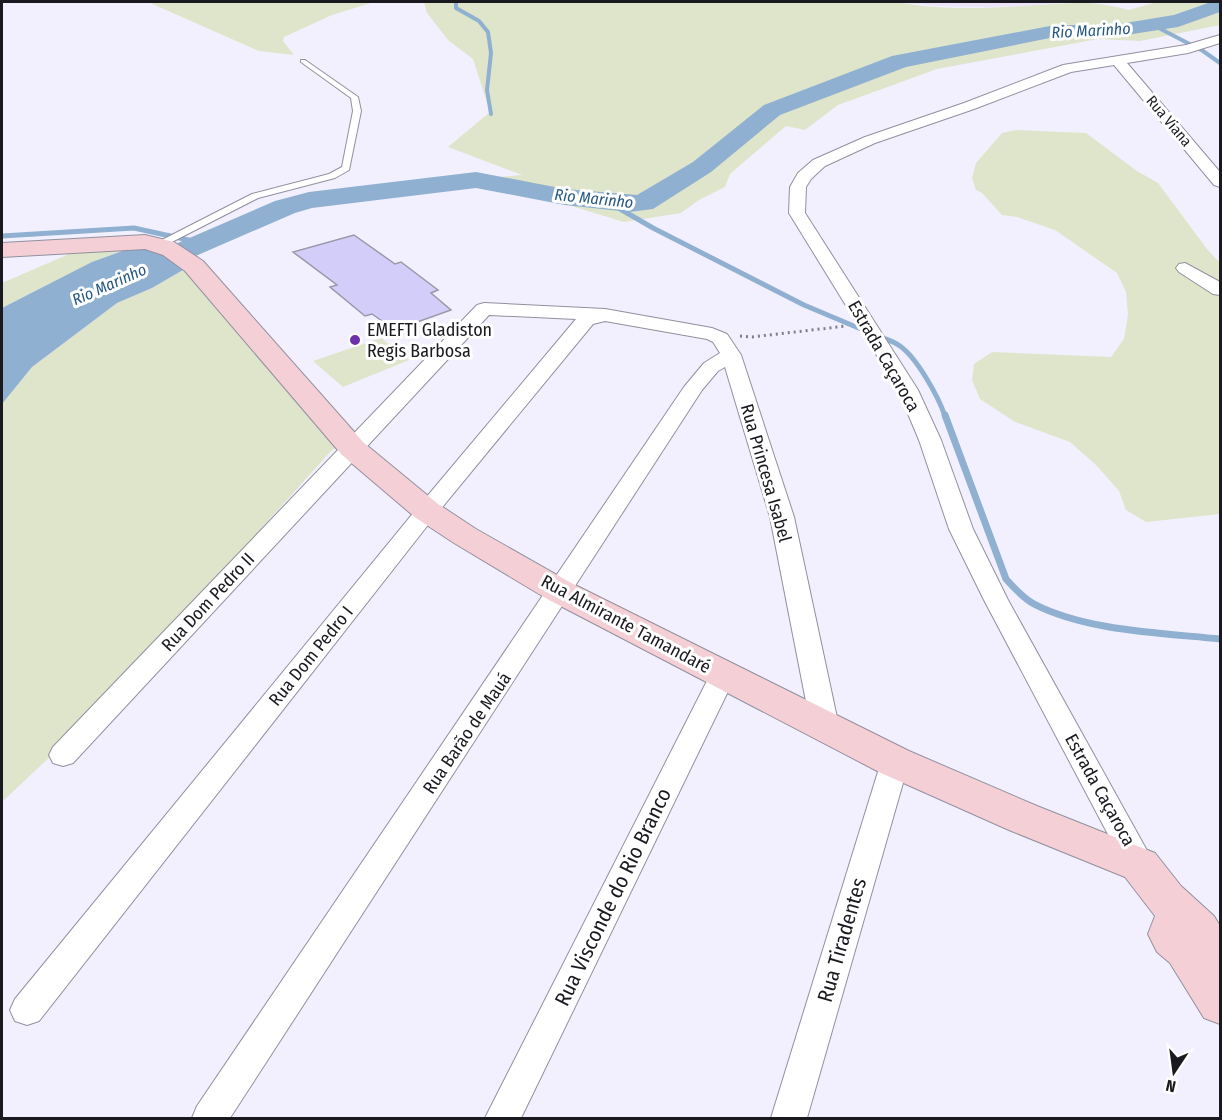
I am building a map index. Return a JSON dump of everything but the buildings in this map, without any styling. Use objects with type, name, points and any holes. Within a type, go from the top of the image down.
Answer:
[{"type":"main road","points":[[2,250],[122,243],[164,245]]},
{"type":"main road","name":"Rua Almirante Tamandaré","points":[[164,245],[194,266],[353,449],[427,511],[465,536],[561,592],[895,762],[1023,818],[1140,865]]},
{"type":"main road","name":"Estrada Caçaroca","points":[[1140,865],[1200,947]]},
{"type":"street","points":[[1188,49],[1221,39]]},
{"type":"street","points":[[1188,49],[1220,55]]},
{"type":"street","name":"Estrada Caçaroca","points":[[1140,865],[1002,611],[961,529],[930,440],[908,390],[797,213],[798,187],[804,176],[819,163],[839,152],[969,106],[1048,74],[1068,68],[1188,49]]},
{"type":"street","name":"Rua Viana","points":[[1117,60],[1221,182]]},
{"type":"street","points":[[1185,268],[1221,290]]},
{"type":"street","name":"Rua Dom Pedro II","points":[[63,755],[484,309],[605,315]]},
{"type":"street","points":[[605,315],[712,334]]},
{"type":"street","name":"Rua Dom Pedro I","points":[[27,1010],[427,511],[586,320],[605,315]]},
{"type":"street","name":"Rua Princesa Isabel","points":[[712,334],[720,338],[730,355],[782,518],[825,727]]},
{"type":"street","name":"Rua Barão de Mauá","points":[[210,1119],[699,381],[711,367],[730,355]]},
{"type":"street","name":"Rua Visconde do Rio Branco","points":[[503,1119],[723,675]]},
{"type":"street","name":"Rua Tiradentes","points":[[789,1119],[895,762]]},
{"type":"lane","points":[[164,245],[255,196],[332,176],[346,168],[357,111],[354,97],[303,61]]},
{"type":"path","points":[[712,334],[752,338],[874,333]]},
{"type":"shaded area","points":[[897,2],[1067,2],[989,7],[937,6]]},
{"type":"green space","points":[[148,2],[374,2],[332,15],[284,37],[283,41],[294,55],[259,51]]},
{"type":"green space","points":[[424,2],[897,2],[932,7],[967,8],[1083,3],[1129,10],[1157,2],[1220,2],[1220,25],[1140,41],[1098,39],[937,69],[838,105],[805,130],[786,126],[730,174],[725,187],[699,200],[681,213],[624,222],[519,190],[468,180],[522,175],[448,147],[490,112],[473,59],[448,40],[427,13]]},
{"type":"green space","points":[[1016,130],[1086,133],[1137,171],[1158,183],[1220,263],[1220,514],[1146,522],[1126,510],[1119,491],[1097,466],[1070,442],[1015,422],[980,399],[972,380],[974,364],[992,352],[1111,357],[1124,339],[1128,315],[1126,292],[1117,273],[1055,230],[1017,217],[1002,215],[982,193],[976,190],[972,178],[976,163],[1002,133]]},
{"type":"green space","points":[[136,246],[103,258],[2,308],[2,283],[83,248]]},
{"type":"green space","points":[[183,270],[285,376],[339,445],[331,451],[88,721],[2,802],[2,404],[32,367],[117,303],[152,288]]},
{"type":"green space","points":[[381,338],[409,360],[343,387],[313,361]]},
{"type":"water","points":[[136,246],[161,251],[183,270],[152,288],[117,303],[32,367],[2,404],[2,308],[92,262]]},
{"type":"waterway","points":[[456,2],[456,8],[479,21],[488,32],[491,53],[487,90],[491,114]]},
{"type":"waterway","name":"Rio Marinho","points":[[137,271],[285,207],[309,200],[476,180],[565,197],[629,204],[643,203],[702,167],[772,110],[900,61],[1055,31],[1113,31],[1178,21],[1220,5]]},
{"type":"waterway","points":[[1153,25],[1203,51],[1220,63]]},
{"type":"waterway","points":[[608,202],[653,228],[804,305],[868,332]]},
{"type":"waterway","points":[[2,236],[134,228],[202,243]]},
{"type":"waterway","points":[[878,336],[900,346],[913,359],[932,388],[945,416]]},
{"type":"waterway","points":[[945,415],[1006,579],[1022,596],[1055,613],[1100,625],[1220,639]]},
{"type":"place","name":"EMEFTI Gladiston Regis Barbosa","points":[[355,340]]}]
